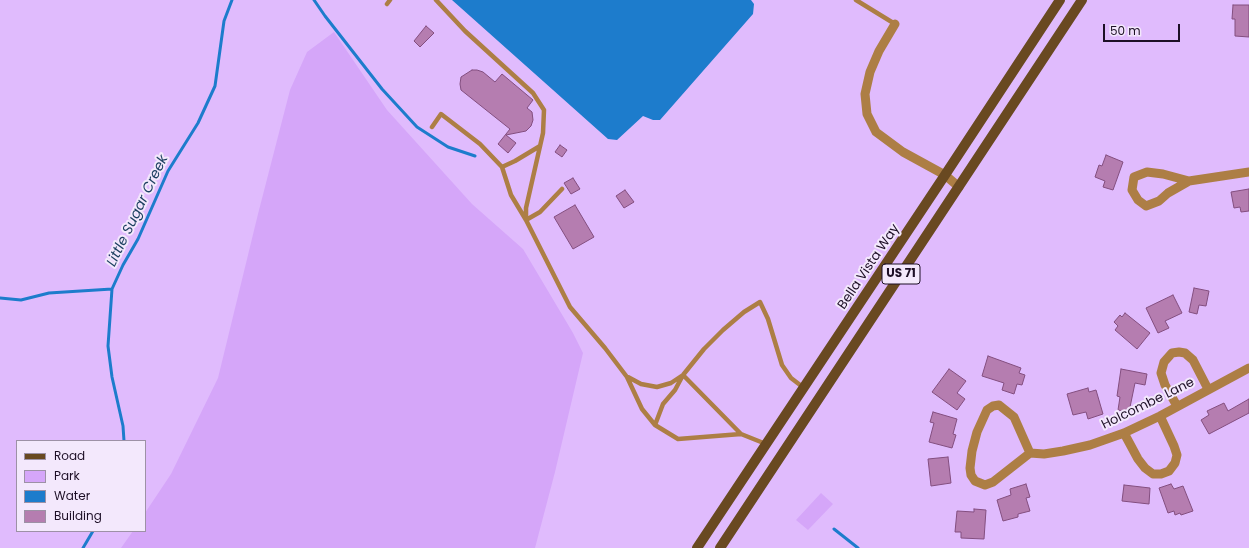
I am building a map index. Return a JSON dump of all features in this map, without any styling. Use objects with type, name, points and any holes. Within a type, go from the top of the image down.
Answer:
[{"type":"main road","name":"Bella Vista Way","points":[[698,548],[1060,0]]},
{"type":"main road","name":"US 71","points":[[720,548],[1082,0]]},
{"type":"street","points":[[895,24],[879,50],[870,72],[865,94],[867,114],[876,132],[903,152],[945,175],[959,187]]},
{"type":"street","points":[[1189,181],[1163,174],[1147,172],[1134,177],[1132,190],[1138,200],[1146,206],[1158,201],[1168,192],[1189,181],[1249,172]]},
{"type":"street","points":[[1177,406],[1165,385],[1161,373],[1164,362],[1172,352],[1185,353],[1193,360],[1208,389]]},
{"type":"street","name":"Holcombe Lane","points":[[1030,453],[1044,454],[1063,451],[1090,445],[1124,433],[1160,416],[1249,368]]},
{"type":"street","points":[[999,405],[1014,417],[1030,453],[993,482],[986,485],[975,481],[971,475],[970,468],[972,451],[977,432],[988,410],[993,406],[999,405]]},
{"type":"street","points":[[1124,433],[1138,459],[1145,468],[1153,474],[1161,474],[1169,471],[1175,463],[1177,455],[1160,416]]},
{"type":"lane","points":[[436,0],[465,31],[533,93],[544,110],[543,133],[526,208],[526,220]]},
{"type":"lane","points":[[856,0],[895,24]]},
{"type":"lane","points":[[432,127],[441,114],[480,144],[502,167],[511,195],[526,220],[570,306],[627,376],[642,409],[656,425],[678,438],[741,434]]},
{"type":"lane","points":[[502,167],[540,146]]},
{"type":"lane","points":[[526,220],[540,212],[562,189]]},
{"type":"lane","points":[[656,425],[663,404],[675,390],[683,375],[704,349],[744,312],[760,302],[768,319],[782,365],[791,378],[804,388]]},
{"type":"lane","points":[[627,376],[641,384],[657,387],[671,383],[683,375]]},
{"type":"lane","points":[[683,375],[741,434],[766,444]]},
{"type":"green space","points":[[334,32],[387,110],[472,204],[523,249],[573,333],[583,353],[555,472],[535,548],[121,548],[132,532],[146,532],[146,512],[171,474],[218,378],[290,90],[307,52]]},
{"type":"green space","points":[[821,493],[833,504],[808,530],[796,520]]},
{"type":"water","points":[[452,0],[751,0],[754,4],[753,14],[660,120],[653,120],[643,116],[617,140],[608,139]]},
{"type":"building","points":[[1233,5],[1249,5],[1249,37],[1235,36],[1235,19],[1232,19]]},
{"type":"building","points":[[426,26],[434,33],[420,47],[414,41]]},
{"type":"building","points":[[472,70],[483,72],[495,82],[502,74],[533,100],[527,108],[532,112],[533,120],[531,126],[526,131],[506,135],[516,143],[508,153],[498,144],[510,129],[461,90],[461,77]]},
{"type":"building","points":[[560,145],[567,150],[562,157],[555,152]]},
{"type":"building","points":[[1106,155],[1123,162],[1113,190],[1103,187],[1105,181],[1095,177],[1099,165],[1102,166]]},
{"type":"building","points":[[573,178],[580,189],[571,194],[564,183]]},
{"type":"building","points":[[1249,189],[1249,211],[1241,212],[1240,207],[1234,208],[1231,192]]},
{"type":"building","points":[[625,190],[634,202],[624,208],[616,196]]},
{"type":"building","points":[[575,205],[594,237],[573,249],[554,217]]},
{"type":"building","points":[[1194,288],[1209,291],[1206,306],[1199,305],[1197,314],[1189,312]]},
{"type":"building","points":[[1173,295],[1182,313],[1165,321],[1169,328],[1158,333],[1146,308]]},
{"type":"building","points":[[1125,313],[1150,333],[1137,349],[1115,330],[1118,326],[1114,322],[1120,315],[1122,317]]},
{"type":"building","points":[[988,356],[1021,368],[1019,373],[1025,375],[1022,385],[1017,384],[1014,394],[1002,390],[1004,383],[982,376]]},
{"type":"building","points":[[949,369],[966,381],[957,393],[965,399],[957,410],[932,392]]},
{"type":"building","points":[[1121,369],[1147,374],[1145,385],[1135,383],[1129,412],[1118,410],[1120,397],[1117,396]]},
{"type":"building","points":[[1088,388],[1089,392],[1096,390],[1103,414],[1088,419],[1086,412],[1073,415],[1067,394]]},
{"type":"building","points":[[1249,399],[1249,413],[1209,434],[1201,420],[1209,415],[1207,411],[1224,403],[1228,411]]},
{"type":"building","points":[[933,412],[957,419],[953,434],[956,435],[952,448],[929,442],[934,423],[930,422]]},
{"type":"building","points":[[948,457],[951,483],[931,486],[928,459]]},
{"type":"building","points":[[1026,484],[1030,497],[1026,498],[1030,511],[1018,514],[1018,517],[1003,521],[997,500],[1011,495],[1010,489]]},
{"type":"building","points":[[1171,484],[1174,489],[1183,486],[1193,511],[1181,515],[1180,513],[1175,515],[1174,511],[1168,513],[1159,488]]},
{"type":"building","points":[[1124,485],[1150,488],[1149,504],[1122,501]]},
{"type":"building","points":[[974,509],[986,510],[984,539],[961,538],[961,532],[955,532],[957,511],[974,512]]},
{"type":"waterway","name":"Little Sugar Creek","points":[[124,440],[123,426],[112,377],[108,346],[112,289],[123,265],[138,239],[168,171],[198,123],[215,86],[224,21],[232,0]]},
{"type":"waterway","points":[[314,0],[382,89],[417,127],[448,147],[475,156]]},
{"type":"waterway","points":[[0,298],[21,300],[49,293],[112,289]]},
{"type":"waterway","points":[[834,529],[858,548]]},
{"type":"waterway","name":"Little Sugar Creek","points":[[83,548],[92,532]]}]
